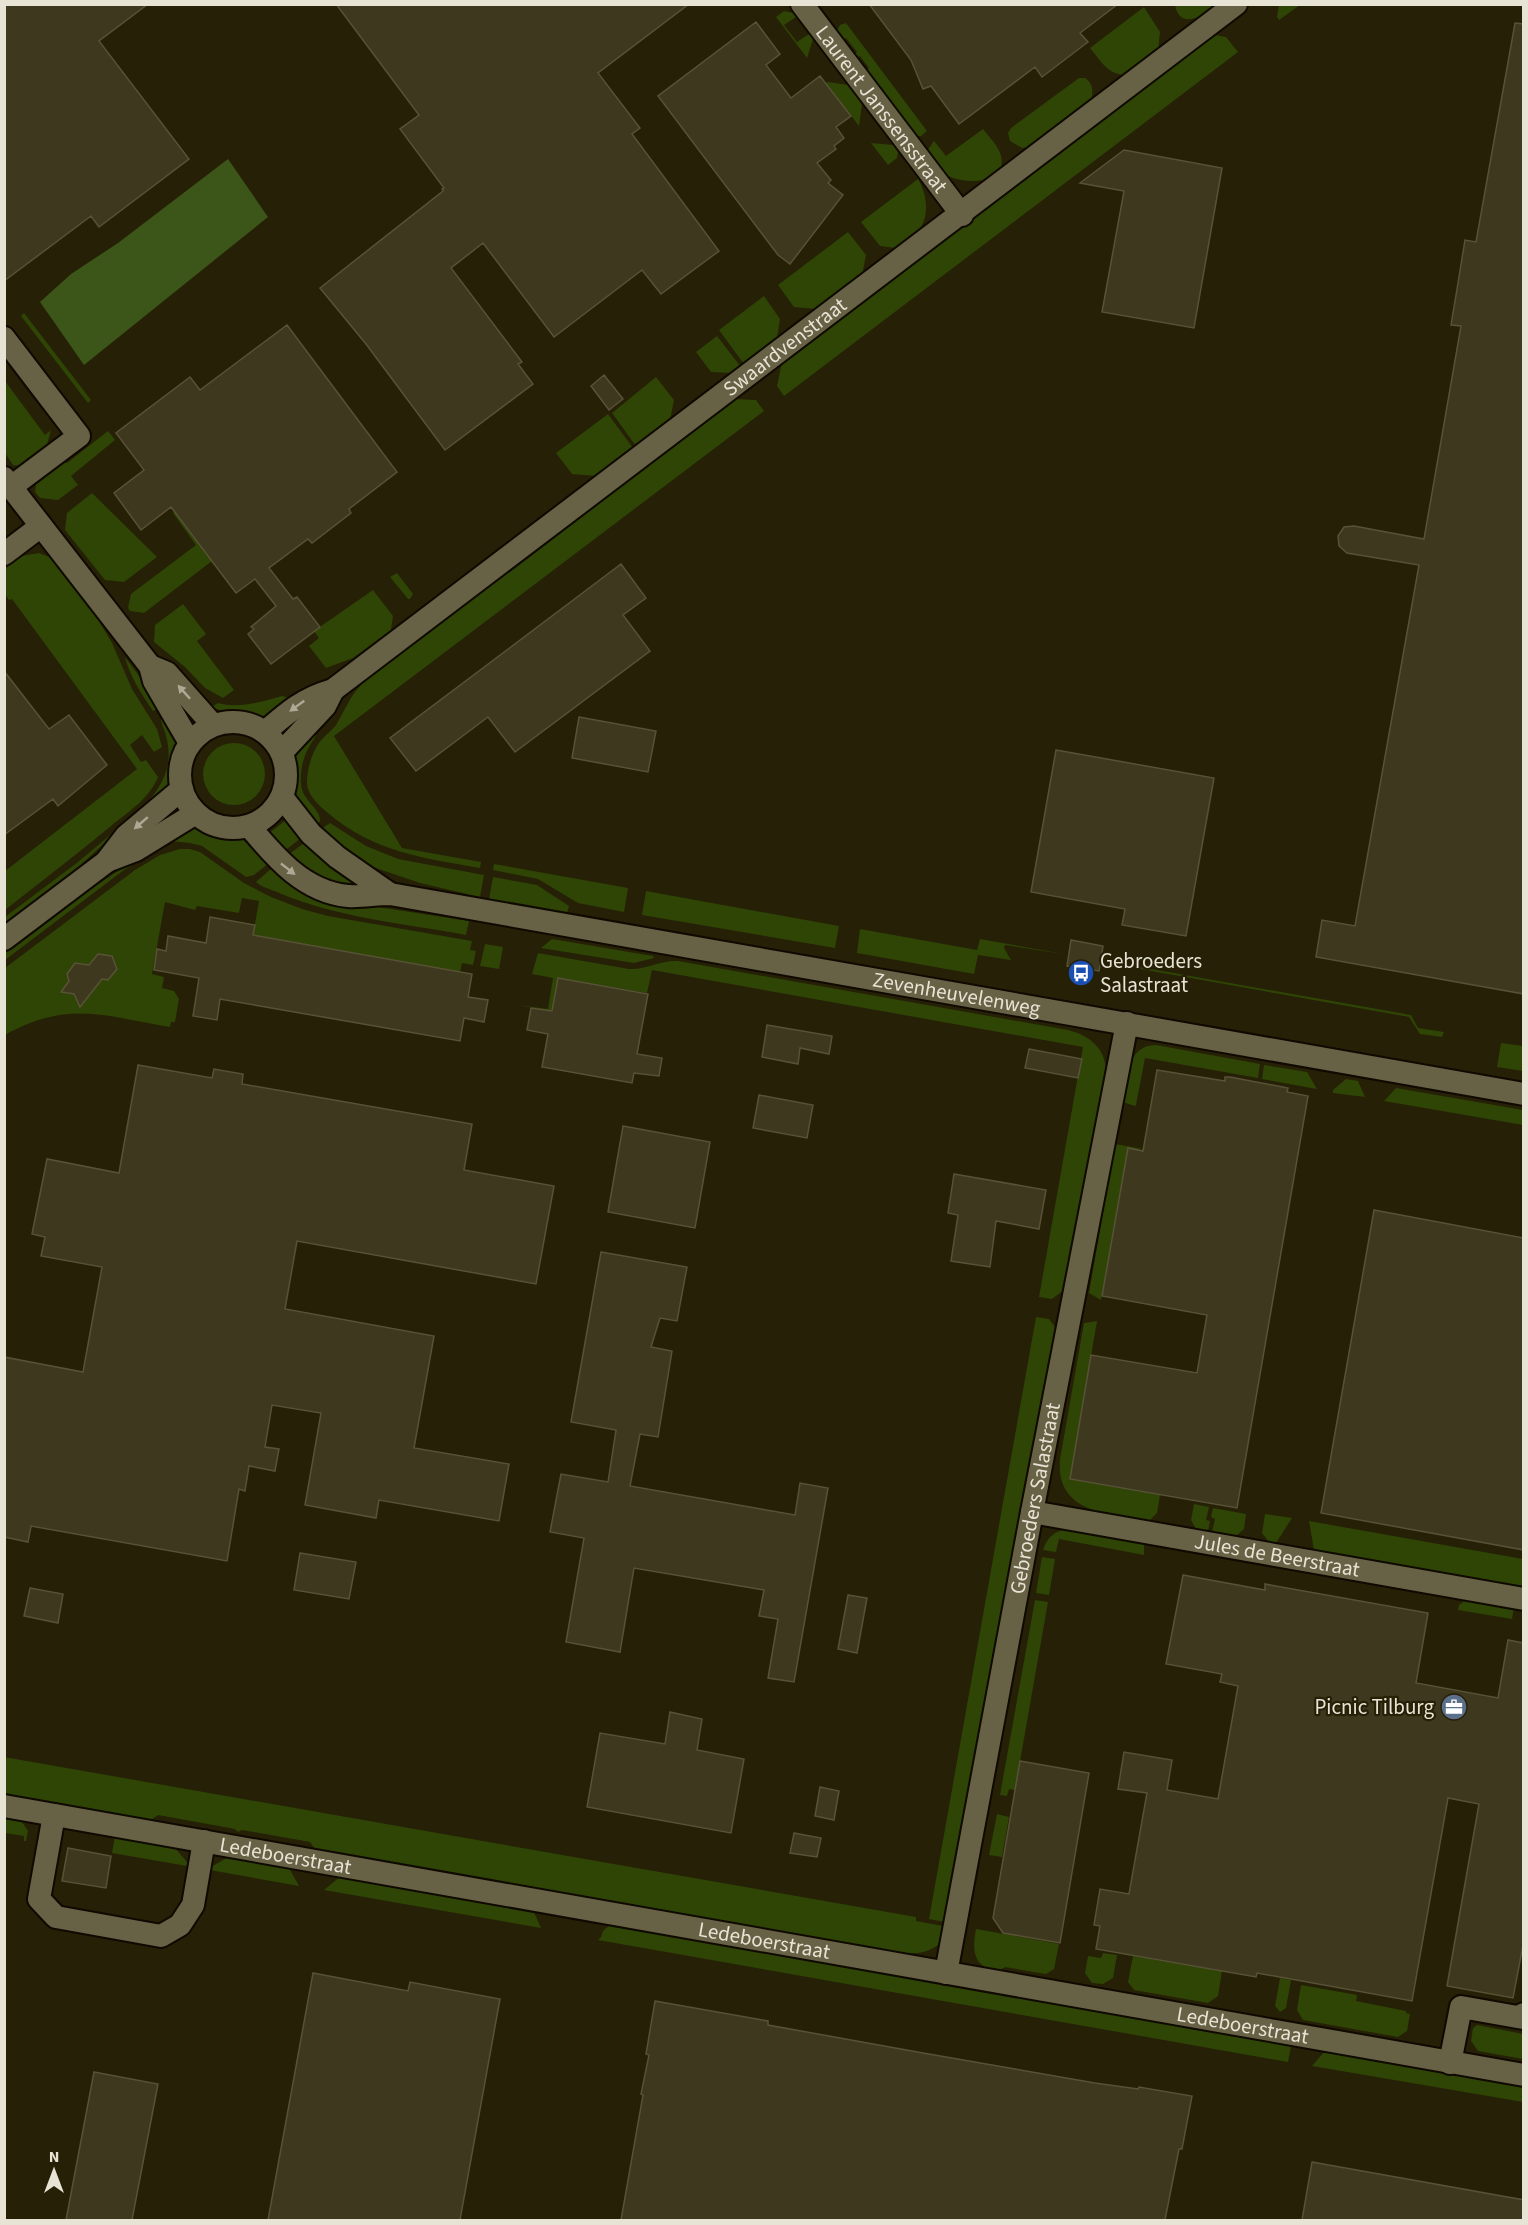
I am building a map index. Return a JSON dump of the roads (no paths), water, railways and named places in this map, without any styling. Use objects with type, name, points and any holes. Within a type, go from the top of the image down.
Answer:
[{"type":"street","name":"Laurent Janssensstraat","points":[[802,4],[962,214]]},
{"type":"street","name":"Swaardvenstraat","points":[[265,732],[298,705],[313,696],[333,690],[1236,4]]},
{"type":"street","points":[[4,339],[79,436],[8,482],[150,666],[154,681],[190,743]]},
{"type":"street","points":[[4,554],[41,526]]},
{"type":"street","points":[[150,666],[167,673],[213,725]]},
{"type":"street","name":"Swaardvenstraat","points":[[282,752],[325,706],[333,690]]},
{"type":"street","points":[[231,722],[249,723],[265,732],[282,752],[286,767],[286,782],[282,797],[268,815],[249,825],[235,828],[208,821],[196,813],[182,789],[181,765],[190,743],[213,725],[231,722]]},
{"type":"street","points":[[4,939],[105,862],[126,836],[182,789]]},
{"type":"street","name":"Zevenheuvelenweg","points":[[282,797],[310,834],[337,857],[390,894]]},
{"type":"street","points":[[105,862],[136,850],[196,813]]},
{"type":"street","name":"Zevenheuvelenweg","points":[[249,825],[277,860],[300,878],[317,887],[347,896],[390,894],[1524,1094]]},
{"type":"street","name":"Gebroeders Salastraat","points":[[946,1973],[1032,1512],[1127,1023]]},
{"type":"street","name":"Jules de Beerstraat","points":[[1032,1512],[1524,1599]]},
{"type":"street","name":"Ledeboerstraat","points":[[4,1806],[1524,2076]]},
{"type":"street","points":[[54,1815],[39,1899],[56,1917],[161,1936],[180,1926],[193,1905],[204,1841]]},
{"type":"street","points":[[1450,2062],[1461,2007],[1523,2018],[1524,2014]]},
{"type":"place","name":"Gebroeders Salastraat","points":[[1081,973]]},
{"type":"place","name":"Picnic Tilburg","points":[[1454,1707]]}]
